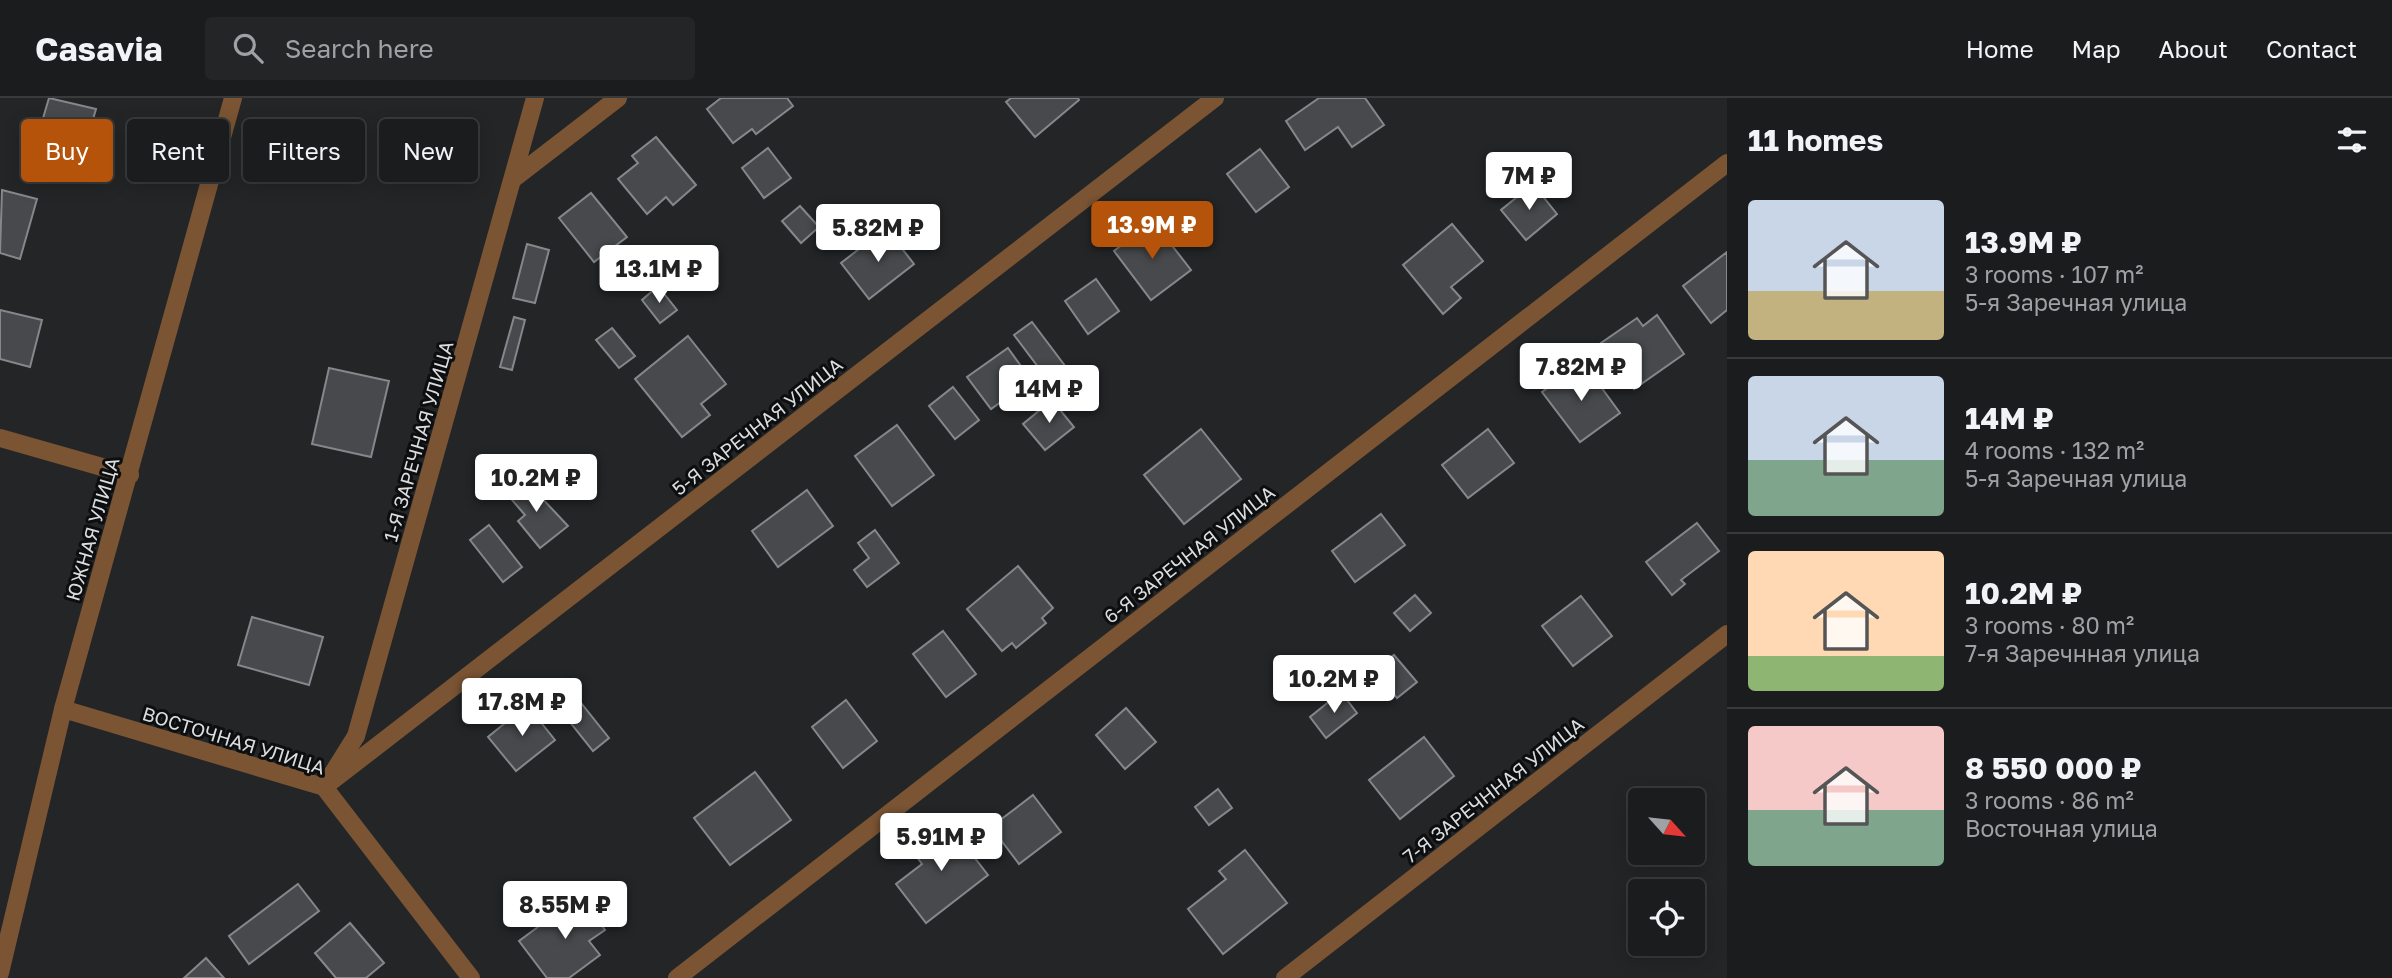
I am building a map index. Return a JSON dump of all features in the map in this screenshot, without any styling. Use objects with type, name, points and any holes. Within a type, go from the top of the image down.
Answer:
[{"type":"street","name":"ЮЖНАЯ УЛИЦА","points":[[0,973],[63,709],[233,98]]},
{"type":"street","name":"1-Я ЗАРЕЧНАЯ УЛИЦА","points":[[324,787],[356,736],[535,98]]},
{"type":"street","points":[[513,179],[618,98]]},
{"type":"street","name":"5-Я ЗАРЕЧНАЯ УЛИЦА","points":[[324,787],[1215,98]]},
{"type":"street","name":"6-Я ЗАРЕЧНАЯ УЛИЦА","points":[[677,978],[1727,163]]},
{"type":"street","points":[[0,438],[130,475]]},
{"type":"street","name":"7-Я ЗАРЕЧННАЯ УЛИЦА","points":[[1285,978],[1727,634]]},
{"type":"street","name":"ВОСТОЧНАЯ УЛИЦА","points":[[63,709],[324,787],[471,978]]},
{"type":"building","points":[[49,98],[96,109],[93,119],[43,119]]},
{"type":"building","points":[[721,98],[787,98],[793,106],[756,134],[752,129],[733,143],[707,109]]},
{"type":"building","points":[[1011,98],[1079,100],[1035,137],[1006,102]]},
{"type":"building","points":[[1319,98],[1365,98],[1384,125],[1352,147],[1338,127],[1305,150],[1286,121]]},
{"type":"building","points":[[656,137],[696,185],[673,205],[666,197],[647,214],[618,179],[638,163],[632,156]]},
{"type":"building","points":[[768,148],[791,178],[764,198],[742,168]]},
{"type":"building","points":[[1260,149],[1289,187],[1256,212],[1227,174]]},
{"type":"building","points":[[1533,184],[1557,214],[1526,240],[1501,210]]},
{"type":"building","points":[[2,190],[37,199],[20,259],[0,253]]},
{"type":"building","points":[[591,193],[627,237],[594,262],[559,218]]},
{"type":"building","points":[[800,206],[819,227],[801,243],[782,221]]},
{"type":"building","points":[[1153,221],[1191,270],[1151,300],[1114,251]]},
{"type":"building","points":[[1452,224],[1483,261],[1451,287],[1461,298],[1443,314],[1403,265]]},
{"type":"building","points":[[886,228],[914,264],[869,299],[841,263]]},
{"type":"building","points":[[527,244],[549,250],[535,303],[513,298]]},
{"type":"building","points":[[1727,252],[1727,310],[1711,323],[1683,286]]},
{"type":"building","points":[[1096,279],[1119,311],[1088,334],[1065,301]]},
{"type":"building","points":[[658,286],[677,310],[660,323],[642,300]]},
{"type":"building","points":[[0,310],[42,320],[30,367],[0,359]]},
{"type":"building","points":[[1657,315],[1684,354],[1634,389],[1601,343],[1637,318],[1643,326]]},
{"type":"building","points":[[514,317],[525,320],[512,370],[500,367]]},
{"type":"building","points":[[1032,322],[1078,383],[1060,396],[1014,335]]},
{"type":"building","points":[[612,328],[635,356],[619,368],[596,340]]},
{"type":"building","points":[[688,336],[726,384],[701,404],[710,415],[682,437],[635,379]]},
{"type":"building","points":[[1008,348],[1031,380],[991,409],[967,377]]},
{"type":"building","points":[[1585,365],[1620,413],[1580,442],[1542,392],[1572,370],[1574,373]]},
{"type":"building","points":[[329,368],[389,381],[371,457],[312,444]]},
{"type":"building","points":[[953,387],[979,420],[955,439],[929,406]]},
{"type":"building","points":[[1052,400],[1074,427],[1045,450],[1023,424]]},
{"type":"building","points":[[897,425],[934,475],[892,506],[855,456]]},
{"type":"building","points":[[1201,429],[1241,479],[1184,524],[1144,475]]},
{"type":"building","points":[[1488,429],[1514,463],[1468,498],[1442,465]]},
{"type":"building","points":[[524,479],[568,526],[540,548],[518,521],[525,515],[506,493]]},
{"type":"building","points":[[807,490],[833,526],[778,567],[752,531]]},
{"type":"building","points":[[1381,514],[1405,545],[1355,582],[1332,551]]},
{"type":"building","points":[[1697,523],[1719,551],[1681,580],[1685,584],[1672,595],[1646,562]]},
{"type":"building","points":[[489,525],[522,567],[503,582],[470,540]]},
{"type":"building","points":[[875,530],[899,563],[867,587],[854,570],[869,558],[858,543]]},
{"type":"building","points":[[1018,566],[1053,608],[1042,618],[1046,623],[1016,648],[1012,643],[1002,651],[967,609]]},
{"type":"building","points":[[1415,595],[1431,613],[1410,631],[1394,613]]},
{"type":"building","points":[[1581,596],[1612,636],[1573,666],[1542,626]]},
{"type":"building","points":[[252,617],[323,637],[309,685],[238,665]]},
{"type":"building","points":[[943,631],[976,674],[946,697],[913,654]]},
{"type":"building","points":[[1394,655],[1417,682],[1397,698],[1375,670]]},
{"type":"building","points":[[562,679],[609,738],[593,751],[546,692]]},
{"type":"building","points":[[1341,692],[1357,713],[1326,738],[1310,717]]},
{"type":"building","points":[[846,700],[877,741],[843,768],[812,727]]},
{"type":"building","points":[[527,705],[555,740],[516,771],[488,737]]},
{"type":"building","points":[[1126,708],[1156,742],[1125,769],[1096,735]]},
{"type":"building","points":[[1424,737],[1454,776],[1400,819],[1369,780]]},
{"type":"building","points":[[755,772],[791,820],[730,865],[694,818]]},
{"type":"building","points":[[1218,789],[1232,808],[1209,825],[1195,807]]},
{"type":"building","points":[[1033,795],[1061,832],[1019,864],[991,827]]},
{"type":"building","points":[[947,822],[988,875],[926,923],[896,884],[922,864],[911,849]]},
{"type":"building","points":[[1245,850],[1287,903],[1223,954],[1188,909],[1226,879],[1219,871]]},
{"type":"building","points":[[298,884],[319,911],[249,964],[229,936]]},
{"type":"building","points":[[580,896],[605,930],[589,941],[600,955],[569,978],[547,978],[519,941]]},
{"type":"building","points":[[350,923],[384,963],[366,978],[336,978],[315,953]]},
{"type":"building","points":[[206,958],[224,978],[184,978]]}]
